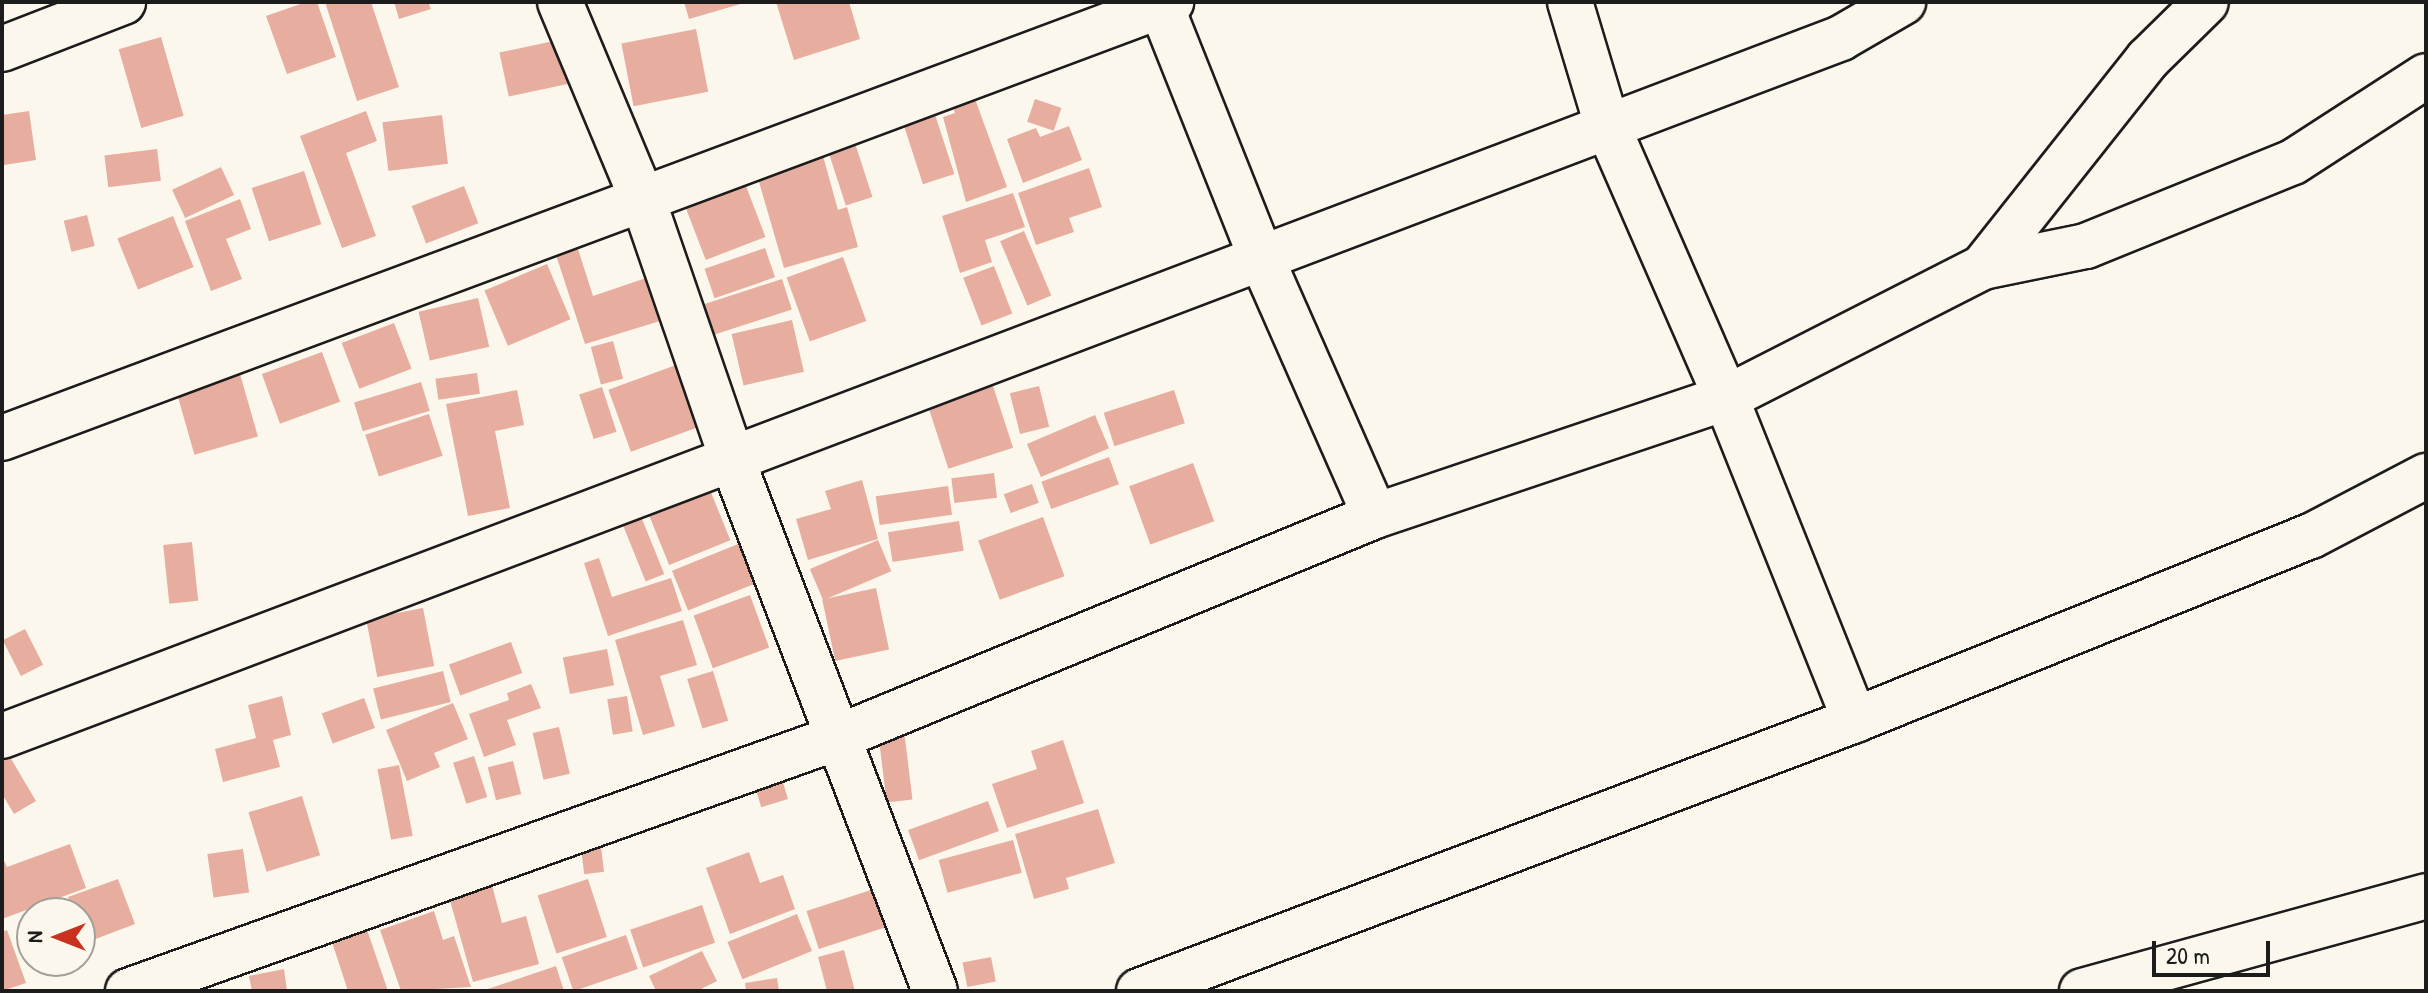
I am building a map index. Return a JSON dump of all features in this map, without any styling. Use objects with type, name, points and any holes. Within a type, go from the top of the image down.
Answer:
[{"type":"street","points":[[2,49],[123,2]]},
{"type":"street","points":[[560,2],[643,200],[733,462],[935,991]]},
{"type":"street","points":[[1570,2],[1607,125],[1726,398],[1855,720]]},
{"type":"street","points":[[2,736],[733,462],[1260,255],[1841,38],[1903,2]]},
{"type":"street","points":[[1983,267],[2148,59],[2206,2]]},
{"type":"street","points":[[2,438],[1166,4],[1260,255],[1375,516]]},
{"type":"street","points":[[128,991],[836,738],[1375,516],[1726,398],[1983,267],[2086,246],[2293,162],[2426,76]]},
{"type":"street","points":[[1139,991],[1855,720],[2311,536],[2426,476]]},
{"type":"street","points":[[2082,991],[2426,896]]},
{"type":"building","points":[[306,2],[317,2],[336,57],[287,74],[266,16]]},
{"type":"building","points":[[325,2],[371,2],[399,87],[357,101]]},
{"type":"building","points":[[394,2],[428,2],[431,9],[399,19]]},
{"type":"building","points":[[684,2],[743,2],[744,3],[689,19]]},
{"type":"building","points":[[776,2],[849,2],[860,39],[794,60]]},
{"type":"building","points":[[696,29],[708,92],[634,106],[621,44]]},
{"type":"building","points":[[161,37],[184,116],[141,128],[119,49]]},
{"type":"building","points":[[563,39],[572,83],[509,97],[499,53]]},
{"type":"building","points":[[970,85],[1007,187],[966,202],[943,117],[955,113],[948,93]]},
{"type":"building","points":[[929,96],[954,174],[923,184],[898,106]]},
{"type":"building","points":[[1035,99],[1061,108],[1054,131],[1027,122]]},
{"type":"building","points":[[29,111],[36,160],[4,165],[2,115]]},
{"type":"building","points":[[366,111],[377,141],[346,153],[376,236],[342,248],[300,136]]},
{"type":"building","points":[[442,115],[448,164],[388,171],[382,122]]},
{"type":"building","points":[[1069,126],[1082,160],[1023,183],[1007,139],[1036,128],[1040,137]]},
{"type":"building","points":[[853,137],[872,197],[846,206],[826,146]]},
{"type":"building","points":[[157,149],[161,181],[108,187],[104,155]]},
{"type":"building","points":[[823,156],[838,210],[847,207],[858,247],[784,268],[757,175]]},
{"type":"building","points":[[221,167],[234,195],[185,218],[172,190]]},
{"type":"building","points":[[1089,168],[1102,207],[1069,218],[1074,232],[1036,245],[1018,193]]},
{"type":"building","points":[[304,171],[321,224],[269,241],[252,188]]},
{"type":"building","points":[[744,181],[766,237],[706,260],[684,204]]},
{"type":"building","points":[[464,186],[478,223],[426,243],[412,206]]},
{"type":"building","points":[[1013,193],[1025,227],[985,240],[992,262],[960,273],[942,216]]},
{"type":"building","points":[[240,199],[251,229],[226,239],[242,279],[211,291],[185,221]]},
{"type":"building","points":[[87,215],[95,246],[71,252],[64,221]]},
{"type":"building","points":[[173,216],[194,267],[138,289],[117,238]]},
{"type":"building","points":[[1024,231],[1051,295],[1027,306],[1000,241]]},
{"type":"building","points":[[765,248],[775,277],[715,298],[704,269]]},
{"type":"building","points":[[578,249],[593,296],[646,278],[660,321],[585,344],[556,255]]},
{"type":"building","points":[[843,257],[866,321],[810,341],[787,278]]},
{"type":"building","points":[[547,264],[570,319],[508,346],[484,291]]},
{"type":"building","points":[[994,266],[1012,314],[981,325],[963,278]]},
{"type":"building","points":[[782,279],[792,309],[714,335],[704,304]]},
{"type":"building","points":[[478,298],[489,347],[430,360],[419,312]]},
{"type":"building","points":[[792,320],[804,372],[744,386],[732,334]]},
{"type":"building","points":[[394,323],[412,369],[359,389],[342,343]]},
{"type":"building","points":[[613,341],[623,379],[601,385],[591,347]]},
{"type":"building","points":[[322,352],[340,402],[280,424],[262,374]]},
{"type":"building","points":[[676,365],[699,427],[631,452],[608,390]]},
{"type":"building","points":[[477,373],[480,394],[438,400],[435,379]]},
{"type":"building","points":[[240,374],[258,436],[194,455],[177,392]]},
{"type":"building","points":[[421,382],[430,411],[363,431],[354,402]]},
{"type":"building","points":[[993,386],[1013,448],[948,469],[928,407]]},
{"type":"building","points":[[1039,386],[1049,427],[1020,434],[1010,393]]},
{"type":"building","points":[[602,387],[617,432],[594,439],[579,394]]},
{"type":"building","points":[[517,390],[524,425],[495,431],[510,508],[468,516],[446,404]]},
{"type":"building","points":[[1174,390],[1185,423],[1114,446],[1104,413]]},
{"type":"building","points":[[429,414],[443,456],[379,477],[365,435]]},
{"type":"building","points":[[1095,415],[1109,448],[1041,477],[1027,444]]},
{"type":"building","points":[[1109,457],[1119,484],[1051,509],[1041,482]]},
{"type":"building","points":[[1193,463],[1214,521],[1150,545],[1129,486]]},
{"type":"building","points":[[994,473],[997,498],[954,503],[951,478]]},
{"type":"building","points":[[706,480],[730,540],[669,565],[645,505]]},
{"type":"building","points":[[862,480],[878,539],[808,560],[796,519],[831,509],[825,491]]},
{"type":"building","points":[[1032,484],[1039,503],[1011,513],[1004,494]]},
{"type":"building","points":[[948,486],[952,515],[880,525],[876,496]]},
{"type":"building","points":[[638,509],[664,574],[646,581],[619,516]]},
{"type":"building","points":[[1043,517],[1065,576],[1000,600],[978,541]]},
{"type":"building","points":[[959,521],[964,551],[893,562],[888,532]]},
{"type":"building","points":[[748,540],[764,580],[688,611],[672,571]]},
{"type":"building","points":[[878,540],[891,571],[823,600],[810,569]]},
{"type":"building","points":[[192,542],[198,601],[169,604],[163,545]]},
{"type":"building","points":[[599,558],[612,597],[671,578],[682,611],[608,636],[584,563]]},
{"type":"building","points":[[876,588],[889,650],[835,661],[822,599]]},
{"type":"building","points":[[750,595],[769,648],[713,668],[694,616]]},
{"type":"building","points":[[423,608],[434,666],[377,677],[366,619]]},
{"type":"building","points":[[683,620],[697,665],[660,676],[675,726],[643,735],[615,640]]},
{"type":"building","points":[[25,629],[43,665],[21,676],[3,640]]},
{"type":"building","points":[[511,642],[522,673],[460,696],[449,665]]},
{"type":"building","points":[[607,649],[614,685],[570,694],[563,658]]},
{"type":"building","points":[[443,671],[451,702],[381,719],[373,688]]},
{"type":"building","points":[[713,671],[728,721],[702,729],[687,679]]},
{"type":"building","points":[[531,684],[541,708],[507,720],[516,745],[484,757],[469,714],[509,700],[507,693]]},
{"type":"building","points":[[282,696],[291,735],[273,740],[280,767],[223,782],[215,749],[256,738],[248,705]]},
{"type":"building","points":[[627,696],[633,732],[613,735],[607,699]]},
{"type":"building","points":[[364,698],[375,728],[333,743],[322,713]]},
{"type":"building","points":[[453,703],[468,739],[434,753],[440,767],[407,781],[386,730]]},
{"type":"building","points":[[903,722],[913,799],[887,803],[877,725]]},
{"type":"building","points":[[559,727],[570,774],[543,780],[533,733]]},
{"type":"building","points":[[1063,740],[1084,803],[1007,828],[992,784],[1037,769],[1031,751]]},
{"type":"building","points":[[474,756],[487,797],[466,804],[453,763]]},
{"type":"building","points":[[10,757],[36,801],[14,814],[2,794],[2,761]]},
{"type":"building","points":[[513,761],[521,794],[496,800],[488,767]]},
{"type":"building","points":[[399,765],[413,836],[391,840],[377,769]]},
{"type":"building","points":[[781,776],[788,799],[761,807],[754,784]]},
{"type":"building","points":[[302,796],[320,855],[267,872],[248,812]]},
{"type":"building","points":[[988,801],[999,831],[919,860],[908,830]]},
{"type":"building","points":[[1098,809],[1115,863],[1066,878],[1069,889],[1034,899],[1015,834]]},
{"type":"building","points":[[1013,840],[1022,873],[947,893],[939,860]]},
{"type":"building","points":[[70,844],[86,888],[62,897],[16,897],[16,914],[2,919],[2,856],[7,867]]},
{"type":"building","points":[[601,847],[604,872],[584,874],[581,849]]},
{"type":"building","points":[[243,849],[249,893],[213,898],[207,854]]},
{"type":"building","points":[[749,852],[760,883],[783,875],[795,909],[730,934],[706,868]]},
{"type":"building","points":[[118,879],[135,924],[96,939],[96,897],[68,897]]},
{"type":"building","points":[[588,879],[607,937],[556,953],[538,895]]},
{"type":"building","points":[[492,885],[502,923],[526,916],[539,964],[473,982],[449,897]]},
{"type":"building","points":[[874,889],[886,927],[819,949],[806,911]]},
{"type":"building","points":[[702,905],[715,943],[643,968],[630,930]]},
{"type":"building","points":[[434,911],[443,940],[454,936],[471,987],[401,991],[380,930]]},
{"type":"building","points":[[797,914],[812,951],[742,979],[727,942]]},
{"type":"building","points":[[364,921],[388,991],[348,991],[329,933]]},
{"type":"building","points":[[7,930],[16,955],[16,977],[24,977],[26,983],[2,991],[2,932]]},
{"type":"building","points":[[626,935],[638,969],[573,991],[562,957]]},
{"type":"building","points":[[844,950],[855,991],[827,991],[818,957]]},
{"type":"building","points":[[702,951],[717,981],[697,991],[656,991],[649,976]]},
{"type":"building","points":[[991,957],[996,982],[967,987],[963,963]]},
{"type":"building","points":[[556,966],[564,991],[485,991],[485,990]]},
{"type":"building","points":[[284,969],[287,991],[252,991],[249,976]]},
{"type":"building","points":[[777,978],[779,991],[746,991],[745,983]]}]
